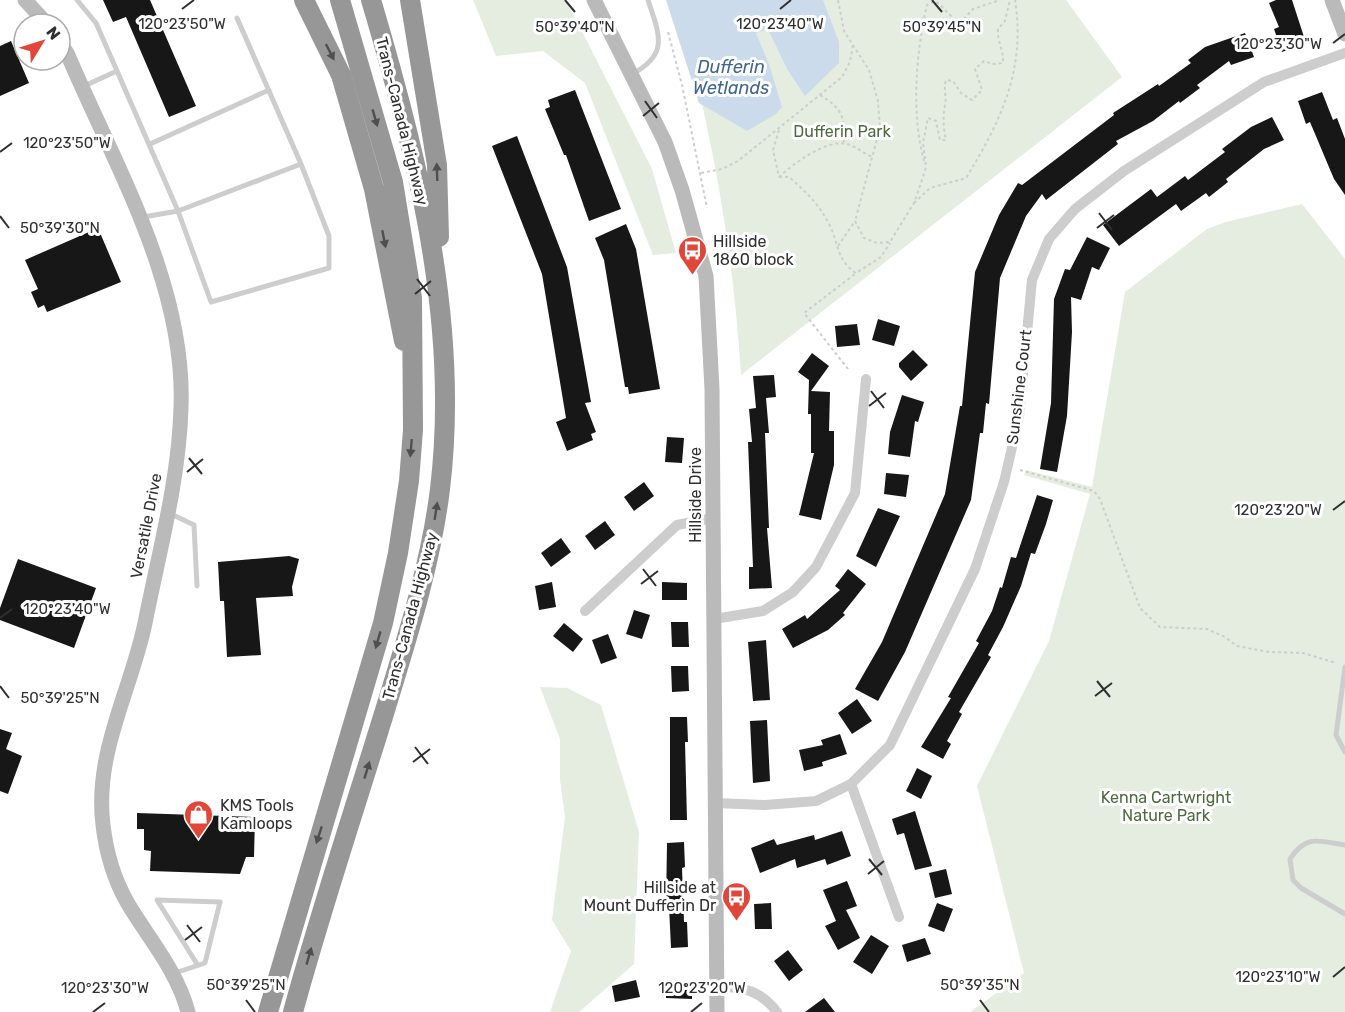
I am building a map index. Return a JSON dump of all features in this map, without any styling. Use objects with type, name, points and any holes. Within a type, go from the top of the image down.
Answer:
[{"type":"highway","points":[[304,0],[341,75],[374,189],[413,390]]},
{"type":"highway","name":"Trans-Canada Highway","points":[[268,1012],[382,623],[398,553],[409,481],[413,390],[412,298],[393,182],[340,0]]},
{"type":"highway","name":"Trans-Canada Highway","points":[[293,1012],[410,629],[429,559],[440,488],[444,429],[444,376],[440,294],[417,174],[392,70],[370,0]]},
{"type":"highway","points":[[410,0],[437,165],[440,294]]},
{"type":"street","points":[[25,0],[36,12]]},
{"type":"street","name":"Hillside Drive","points":[[594,0],[665,142],[682,190],[706,276],[712,389],[717,1012]]},
{"type":"street","points":[[1332,0],[1345,34]]},
{"type":"street","name":"Sunshine Court","points":[[716,803],[791,804],[816,801],[851,784],[890,745],[975,569],[1004,482],[1019,417],[1032,280],[1049,239],[1075,209],[1124,171],[1263,82],[1345,53]]},
{"type":"street","name":"Versatile Drive","points":[[72,68],[139,218],[168,295],[178,348],[182,405],[177,462],[139,652],[107,745],[101,800],[106,845],[114,872],[126,900],[173,974],[188,1012]]},
{"type":"street","points":[[714,619],[763,611],[794,592],[816,567],[855,493],[866,379]]},
{"type":"street","points":[[585,611],[677,525],[713,518]]},
{"type":"street","points":[[851,784],[899,917]]},
{"type":"street","points":[[718,986],[751,989],[767,998],[777,1012]]},
{"type":"lane","points":[[77,0],[96,23],[150,144],[178,211],[211,302],[329,268],[329,236],[301,164],[237,18]]},
{"type":"lane","points":[[631,75],[648,65],[657,55],[658,32],[648,0]]},
{"type":"lane","points":[[81,87],[117,71]]},
{"type":"lane","points":[[150,144],[269,90]]},
{"type":"lane","points":[[139,218],[178,211],[301,164]]},
{"type":"lane","points":[[167,512],[194,525],[197,586]]},
{"type":"lane","points":[[1345,667],[1336,735],[1345,752]]},
{"type":"lane","points":[[1345,845],[1311,840],[1298,846],[1290,859],[1293,880],[1301,888],[1345,914]]},
{"type":"lane","points":[[173,974],[205,963],[220,902],[157,900],[197,964]]},
{"type":"path","points":[[837,248],[855,221],[859,199],[880,128],[878,101],[869,70],[844,31],[838,0]]},
{"type":"path","points":[[926,167],[918,142],[918,45],[927,5],[935,1],[943,6],[948,17],[961,22],[973,9],[1000,0]]},
{"type":"path","points":[[914,204],[926,167],[923,143],[928,118],[936,121],[940,140],[946,140],[942,113],[946,103],[943,90],[946,80],[953,81],[961,93],[972,100],[982,90],[975,69],[984,61],[992,64],[1003,63],[1004,52],[997,39],[998,29],[1005,21],[1010,0]]},
{"type":"path","points":[[848,369],[804,313],[856,273],[882,257],[914,204],[930,188],[966,178],[990,138],[1001,114],[1017,66],[1019,32],[1015,0]]},
{"type":"path","points":[[666,26],[682,85],[707,208]]},
{"type":"path","points":[[701,173],[722,169],[738,161],[820,95],[842,76],[850,62],[853,45]]},
{"type":"path","points":[[820,95],[837,106],[844,118],[844,143]]},
{"type":"path","points":[[779,129],[774,150],[779,177]]},
{"type":"path","points":[[779,177],[798,160],[829,146],[844,143],[873,157]]},
{"type":"path","points":[[779,177],[789,177],[816,202],[830,226],[839,258],[856,273]]},
{"type":"path","points":[[855,221],[864,238],[877,243],[890,242]]},
{"type":"path","points":[[1018,470],[1094,491],[1100,499],[1140,608],[1160,627],[1207,629],[1225,636],[1237,646],[1269,652],[1303,653],[1336,663],[1344,674]]},
{"type":"green space","points":[[473,0],[566,0],[652,169],[676,253],[653,255],[585,83],[543,51],[496,56]]},
{"type":"green space","name":"Dufferin Park","points":[[675,0],[1066,0],[1122,77],[741,375],[726,233],[710,139]]},
{"type":"green space","name":"Kenna Cartwright Nature Park","points":[[1302,204],[1345,259],[1345,1012],[970,1012],[1024,973],[977,786],[1049,641],[1090,494],[1024,475],[1026,470],[1092,487],[1125,292],[1207,229],[1226,222]]},
{"type":"green space","points":[[540,687],[567,688],[601,705],[639,832],[634,964],[579,1012],[550,1012],[571,951],[552,920],[565,817],[560,780],[560,739]]},
{"type":"water","name":"Dufferin Wetlands","points":[[666,0],[823,0],[839,42],[839,63],[805,96],[787,69],[768,29],[756,33],[770,67],[782,107],[776,114],[747,131],[699,103]]},
{"type":"building","points":[[103,0],[150,0],[196,106],[169,117],[126,17],[113,22]]},
{"type":"building","points":[[1276,0],[1292,0],[1306,43],[1282,52],[1274,29],[1279,27],[1269,3]]},
{"type":"building","points":[[1245,33],[1254,57],[1231,65],[1229,61],[1197,85],[1200,88],[1180,103],[1179,101],[1153,121],[1116,141],[1118,144],[1046,200],[1042,194],[1026,216],[1000,278],[989,404],[986,403],[983,433],[980,433],[971,500],[905,652],[878,701],[855,689],[882,642],[945,494],[960,406],[962,406],[975,272],[999,215],[1018,183],[1022,185],[1114,115],[1113,113],[1158,84],[1159,86],[1191,63],[1188,60],[1205,47]]},
{"type":"building","points":[[11,41],[12,72],[24,72],[29,83],[0,96],[0,46]]},
{"type":"building","points":[[575,90],[621,209],[589,221],[566,155],[564,155],[545,109],[550,107],[548,100]]},
{"type":"building","points":[[1322,92],[1333,120],[1337,118],[1345,139],[1345,195],[1334,179],[1310,122],[1306,124],[1298,101]]},
{"type":"building","points":[[1272,117],[1284,140],[1264,149],[1226,179],[1228,182],[1209,197],[1206,193],[1181,211],[1176,204],[1119,246],[1103,225],[1151,189],[1157,197],[1185,176],[1188,180],[1225,152],[1222,149],[1251,127]]},
{"type":"building","points":[[517,136],[567,267],[591,402],[585,403],[596,432],[591,434],[593,440],[567,451],[556,422],[566,418],[542,274],[492,146]]},
{"type":"building","points":[[626,224],[636,249],[660,389],[629,394],[628,387],[625,387],[604,260],[595,238]]},
{"type":"building","points":[[98,228],[121,282],[47,312],[44,305],[38,308],[31,292],[38,289],[25,260]]},
{"type":"building","points":[[1087,237],[1110,248],[1099,270],[1092,267],[1081,300],[1071,297],[1072,332],[1067,416],[1057,472],[1040,469],[1051,403],[1054,299],[1065,269],[1070,270]]},
{"type":"building","points":[[878,319],[900,326],[894,346],[872,340]]},
{"type":"building","points":[[857,324],[860,345],[837,347],[835,326]]},
{"type":"building","points":[[913,350],[928,365],[911,381],[899,367],[899,363]]},
{"type":"building","points":[[812,353],[829,366],[811,391],[830,392],[829,431],[834,431],[834,465],[821,520],[799,515],[814,453],[811,453],[811,414],[808,414],[809,380],[798,372]]},
{"type":"building","points":[[774,375],[776,397],[766,398],[769,433],[765,433],[769,528],[767,528],[772,588],[749,589],[749,567],[753,567],[748,442],[752,442],[749,409],[756,408],[753,376]]},
{"type":"building","points":[[902,395],[924,402],[918,422],[915,421],[910,457],[888,454],[890,432]]},
{"type":"building","points":[[667,437],[684,438],[682,463],[665,462]]},
{"type":"building","points":[[886,473],[909,475],[906,497],[884,494]]},
{"type":"building","points":[[644,482],[654,496],[634,511],[624,497]]},
{"type":"building","points":[[1037,495],[1053,500],[1046,524],[1035,554],[1031,553],[1021,586],[1003,627],[988,655],[991,657],[959,712],[962,714],[947,741],[951,744],[943,759],[921,747],[951,698],[948,697],[979,643],[976,641],[992,611],[1000,587],[1002,588],[1011,557],[1016,558]]},
{"type":"building","points":[[878,508],[900,516],[876,567],[856,556]]},
{"type":"building","points":[[605,521],[615,535],[595,550],[585,536]]},
{"type":"building","points":[[561,538],[571,552],[551,567],[541,553]]},
{"type":"building","points":[[289,556],[299,559],[292,587],[293,596],[256,598],[261,655],[227,657],[224,601],[220,601],[218,562]]},
{"type":"building","points":[[18,559],[96,588],[74,648],[0,620],[0,608]]},
{"type":"building","points":[[848,569],[866,584],[843,613],[845,615],[828,630],[793,648],[782,629],[805,615],[807,619],[840,590],[835,586]]},
{"type":"building","points":[[552,582],[556,607],[539,610],[535,586]]},
{"type":"building","points":[[662,582],[687,583],[687,600],[662,600]]},
{"type":"building","points":[[634,610],[650,615],[642,639],[626,634]]},
{"type":"building","points":[[671,622],[688,622],[689,647],[672,647]]},
{"type":"building","points":[[564,623],[583,639],[573,652],[553,636]]},
{"type":"building","points":[[608,634],[617,658],[601,664],[592,640]]},
{"type":"building","points":[[766,640],[770,700],[753,701],[748,642]]},
{"type":"building","points":[[671,666],[688,666],[689,691],[672,692]]},
{"type":"building","points":[[857,699],[872,721],[852,734],[838,713]]},
{"type":"building","points":[[670,717],[687,717],[688,742],[685,742],[687,820],[670,820]]},
{"type":"building","points":[[767,720],[770,781],[753,783],[750,721]]},
{"type":"building","points":[[0,729],[12,733],[6,749],[22,756],[8,794],[0,791]]},
{"type":"building","points":[[840,734],[847,754],[822,762],[823,766],[804,771],[799,750],[823,745],[821,740]]},
{"type":"building","points":[[917,768],[932,776],[921,799],[906,791]]},
{"type":"building","points":[[915,811],[932,866],[915,870],[904,833],[897,835],[892,819]]},
{"type":"building","name":"KMS Tools Kamloops","points":[[137,813],[255,817],[254,857],[246,857],[240,874],[150,871],[151,851],[144,850],[144,829],[137,829]]},
{"type":"building","points":[[842,831],[851,856],[827,865],[825,859],[797,868],[795,859],[760,873],[751,848],[774,839],[777,845],[814,835],[815,840]]},
{"type":"building","points":[[684,842],[685,867],[682,868],[684,922],[687,922],[688,947],[671,948],[669,906],[666,906],[667,843]]},
{"type":"building","points":[[946,869],[952,894],[935,898],[929,873]]},
{"type":"building","points":[[847,881],[857,906],[846,910],[860,938],[838,950],[825,926],[836,921],[823,890]]},
{"type":"building","points":[[771,903],[772,929],[755,929],[754,904]]},
{"type":"building","points":[[937,903],[953,909],[944,932],[928,926]]},
{"type":"building","points":[[871,935],[889,946],[872,974],[853,962]]},
{"type":"building","points":[[925,938],[931,954],[907,962],[902,945]]},
{"type":"building","points":[[788,950],[803,970],[789,981],[774,961]]},
{"type":"building","points":[[636,980],[640,997],[615,1002],[612,986]]},
{"type":"building","points":[[666,981],[692,982],[692,999],[666,998]]},
{"type":"building","points":[[824,998],[835,1012],[805,1012]]},
{"type":"place","name":"Hillside 1860 block","points":[[692,276]]},
{"type":"place","name":"KMS Tools Kamloops","points":[[199,840]]},
{"type":"place","name":"Hillside at Mount Dufferin Dr","points":[[737,922]]}]
